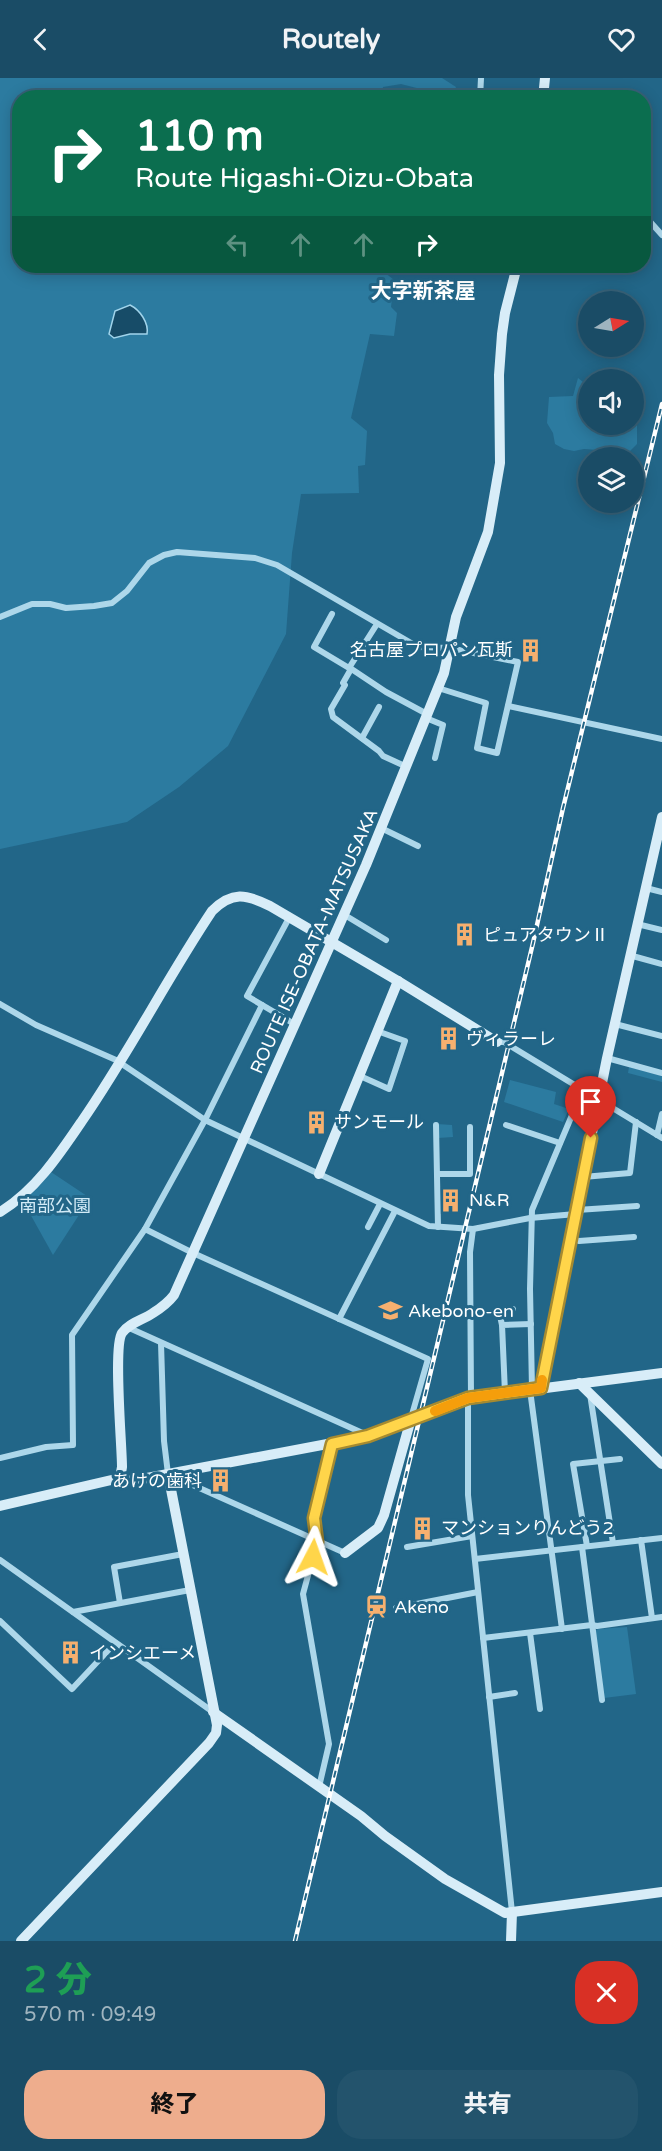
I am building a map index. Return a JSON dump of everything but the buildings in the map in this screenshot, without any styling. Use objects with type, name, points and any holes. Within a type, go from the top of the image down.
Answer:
[{"type":"street","points":[[651,223],[662,235]]},
{"type":"street","name":"ROUTE ISE-OBATA-MATSUSAKA","points":[[127,1327],[166,1304],[174,1295],[296,1025],[408,767],[444,673],[456,617],[488,532],[500,464],[499,395],[502,334],[515,273]]},
{"type":"street","points":[[0,617],[39,604],[66,608],[112,603],[127,591],[145,567],[155,559],[177,552],[267,560],[418,648],[449,648],[518,662],[497,753],[477,748],[486,703],[438,688]]},
{"type":"street","points":[[332,614],[314,647],[443,726],[435,758]]},
{"type":"street","points":[[377,624],[350,668],[343,683],[345,685],[331,709],[333,717],[383,756],[408,767]]},
{"type":"street","points":[[508,706],[662,739]]},
{"type":"street","points":[[362,738],[379,707]]},
{"type":"street","points":[[534,1389],[571,1238],[629,956],[662,817]]},
{"type":"street","points":[[381,828],[418,846]]},
{"type":"street","points":[[646,888],[662,892]]},
{"type":"street","points":[[0,1212],[24,1195],[45,1172],[76,1130],[120,1062],[207,919],[217,907],[233,897],[244,896],[257,899],[497,1042],[504,1042],[659,1137],[662,1114]]},
{"type":"street","points":[[343,914],[386,940]]},
{"type":"street","points":[[290,918],[247,996],[296,1025]]},
{"type":"street","points":[[637,924],[662,930]]},
{"type":"street","points":[[629,956],[662,964]]},
{"type":"street","points":[[319,1174],[398,981]]},
{"type":"street","points":[[0,1004],[36,1025],[120,1062],[205,1120],[429,1226],[472,1229],[530,1218],[637,1206]]},
{"type":"street","points":[[0,1458],[46,1447],[72,1445],[72,1335],[145,1228],[205,1120],[262,1005]]},
{"type":"street","points":[[615,1024],[662,1036]]},
{"type":"street","points":[[360,1076],[389,1089],[405,1041],[377,1030]]},
{"type":"street","points":[[607,1058],[662,1073]]},
{"type":"street","points":[[562,1629],[534,1389],[530,1218],[583,1089]]},
{"type":"street","points":[[583,1177],[630,1173],[636,1122]]},
{"type":"street","points":[[436,1125],[438,1227]]},
{"type":"street","points":[[506,1125],[560,1143]]},
{"type":"street","points":[[437,1174],[470,1174],[470,1126]]},
{"type":"street","points":[[368,1227],[380,1204]]},
{"type":"street","points":[[339,1319],[395,1211]]},
{"type":"street","points":[[145,1228],[193,1253],[428,1359],[384,1515],[378,1528],[345,1553],[168,1474]]},
{"type":"street","points":[[472,1229],[468,1495],[512,1911],[511,1941]]},
{"type":"street","points":[[571,1238],[579,1241],[634,1237]]},
{"type":"street","points":[[505,1393],[502,1325],[499,1311],[513,1309]]},
{"type":"street","points":[[502,1325],[531,1324]]},
{"type":"street","points":[[120,1478],[123,1467],[118,1346],[127,1327],[368,1436]]},
{"type":"street","points":[[21,1941],[216,1733],[168,1474],[164,1441],[161,1343]]},
{"type":"street","points":[[0,1506],[120,1478],[131,1481],[368,1436],[470,1397],[662,1373]]},
{"type":"street","points":[[579,1383],[662,1464]]},
{"type":"street","points":[[590,1394],[613,1543]]},
{"type":"street","points":[[319,1787],[329,1744],[303,1594],[317,1542],[314,1518],[332,1444]]},
{"type":"street","points":[[602,1700],[573,1464],[620,1459]]},
{"type":"street","points":[[406,1547],[472,1536]]},
{"type":"street","points":[[475,1559],[662,1538]]},
{"type":"street","points":[[641,1540],[652,1618]]},
{"type":"street","points":[[120,1603],[114,1567],[183,1554]]},
{"type":"street","points":[[0,1560],[444,1879],[505,1913],[662,1892]]},
{"type":"street","points":[[73,1612],[189,1590]]},
{"type":"street","points":[[396,1608],[478,1592]]},
{"type":"street","points":[[483,1638],[662,1617]]},
{"type":"street","points":[[0,1621],[72,1689],[115,1643]]},
{"type":"street","points":[[530,1633],[540,1709]]},
{"type":"street","points":[[489,1697],[515,1693]]},
{"type":"green space","points":[[0,78],[442,78],[456,87],[455,90],[425,90],[401,84],[383,87],[382,90],[12,90],[12,273],[385,273],[394,280],[391,307],[397,313],[394,336],[370,334],[351,418],[367,431],[365,465],[358,466],[359,493],[301,494],[292,553],[286,634],[228,746],[179,787],[127,822],[0,849]]},
{"type":"green space","points":[[578,378],[578,435],[637,435],[637,444],[634,447],[578,447],[578,450],[574,451],[555,444],[553,433],[547,423],[549,397],[573,396]]},
{"type":"green space","points":[[629,1067],[662,1076],[662,1082],[628,1073]]},
{"type":"green space","points":[[510,1080],[556,1092],[554,1104],[569,1109],[563,1122],[504,1102]]},
{"type":"green space","points":[[437,1124],[452,1125],[453,1137],[438,1138]]},
{"type":"green space","name":"南部公園","points":[[51,1172],[90,1198],[53,1255],[24,1203]]},
{"type":"green space","points":[[627,1627],[636,1694],[604,1698],[595,1631]]},
{"type":"shaded area","points":[[130,305],[143,317],[147,326],[147,334],[130,334],[114,338],[109,334],[115,311]]},
{"type":"railway","points":[[295,1941],[533,943],[563,808],[662,404]]},
{"type":"slow traffic","points":[[435,1411],[468,1398],[541,1388],[542,1380]]},
{"type":"place","name":"名古屋プロパン瓦斯","points":[[531,650]]},
{"type":"place","name":"ピュアタウンⅡ","points":[[465,935]]},
{"type":"place","name":"ヴィラーレ","points":[[448,1039]]},
{"type":"place","name":"サンモール","points":[[316,1122]]},
{"type":"place","name":"N&R","points":[[451,1200]]},
{"type":"place","name":"Akebono-en","points":[[390,1311]]},
{"type":"place","name":"あけの歯科","points":[[220,1481]]},
{"type":"place","name":"マンションりんどう2","points":[[423,1528]]},
{"type":"place","name":"Akeno","points":[[376,1607]]},
{"type":"place","name":"インシエーメ","points":[[71,1653]]},
{"type":"district","name":"大字新茶屋","points":[[423,291]]},
{"type":"route","points":[[313,1557],[317,1542],[314,1518],[332,1444],[368,1436],[468,1398],[541,1388],[591,1138]]}]
